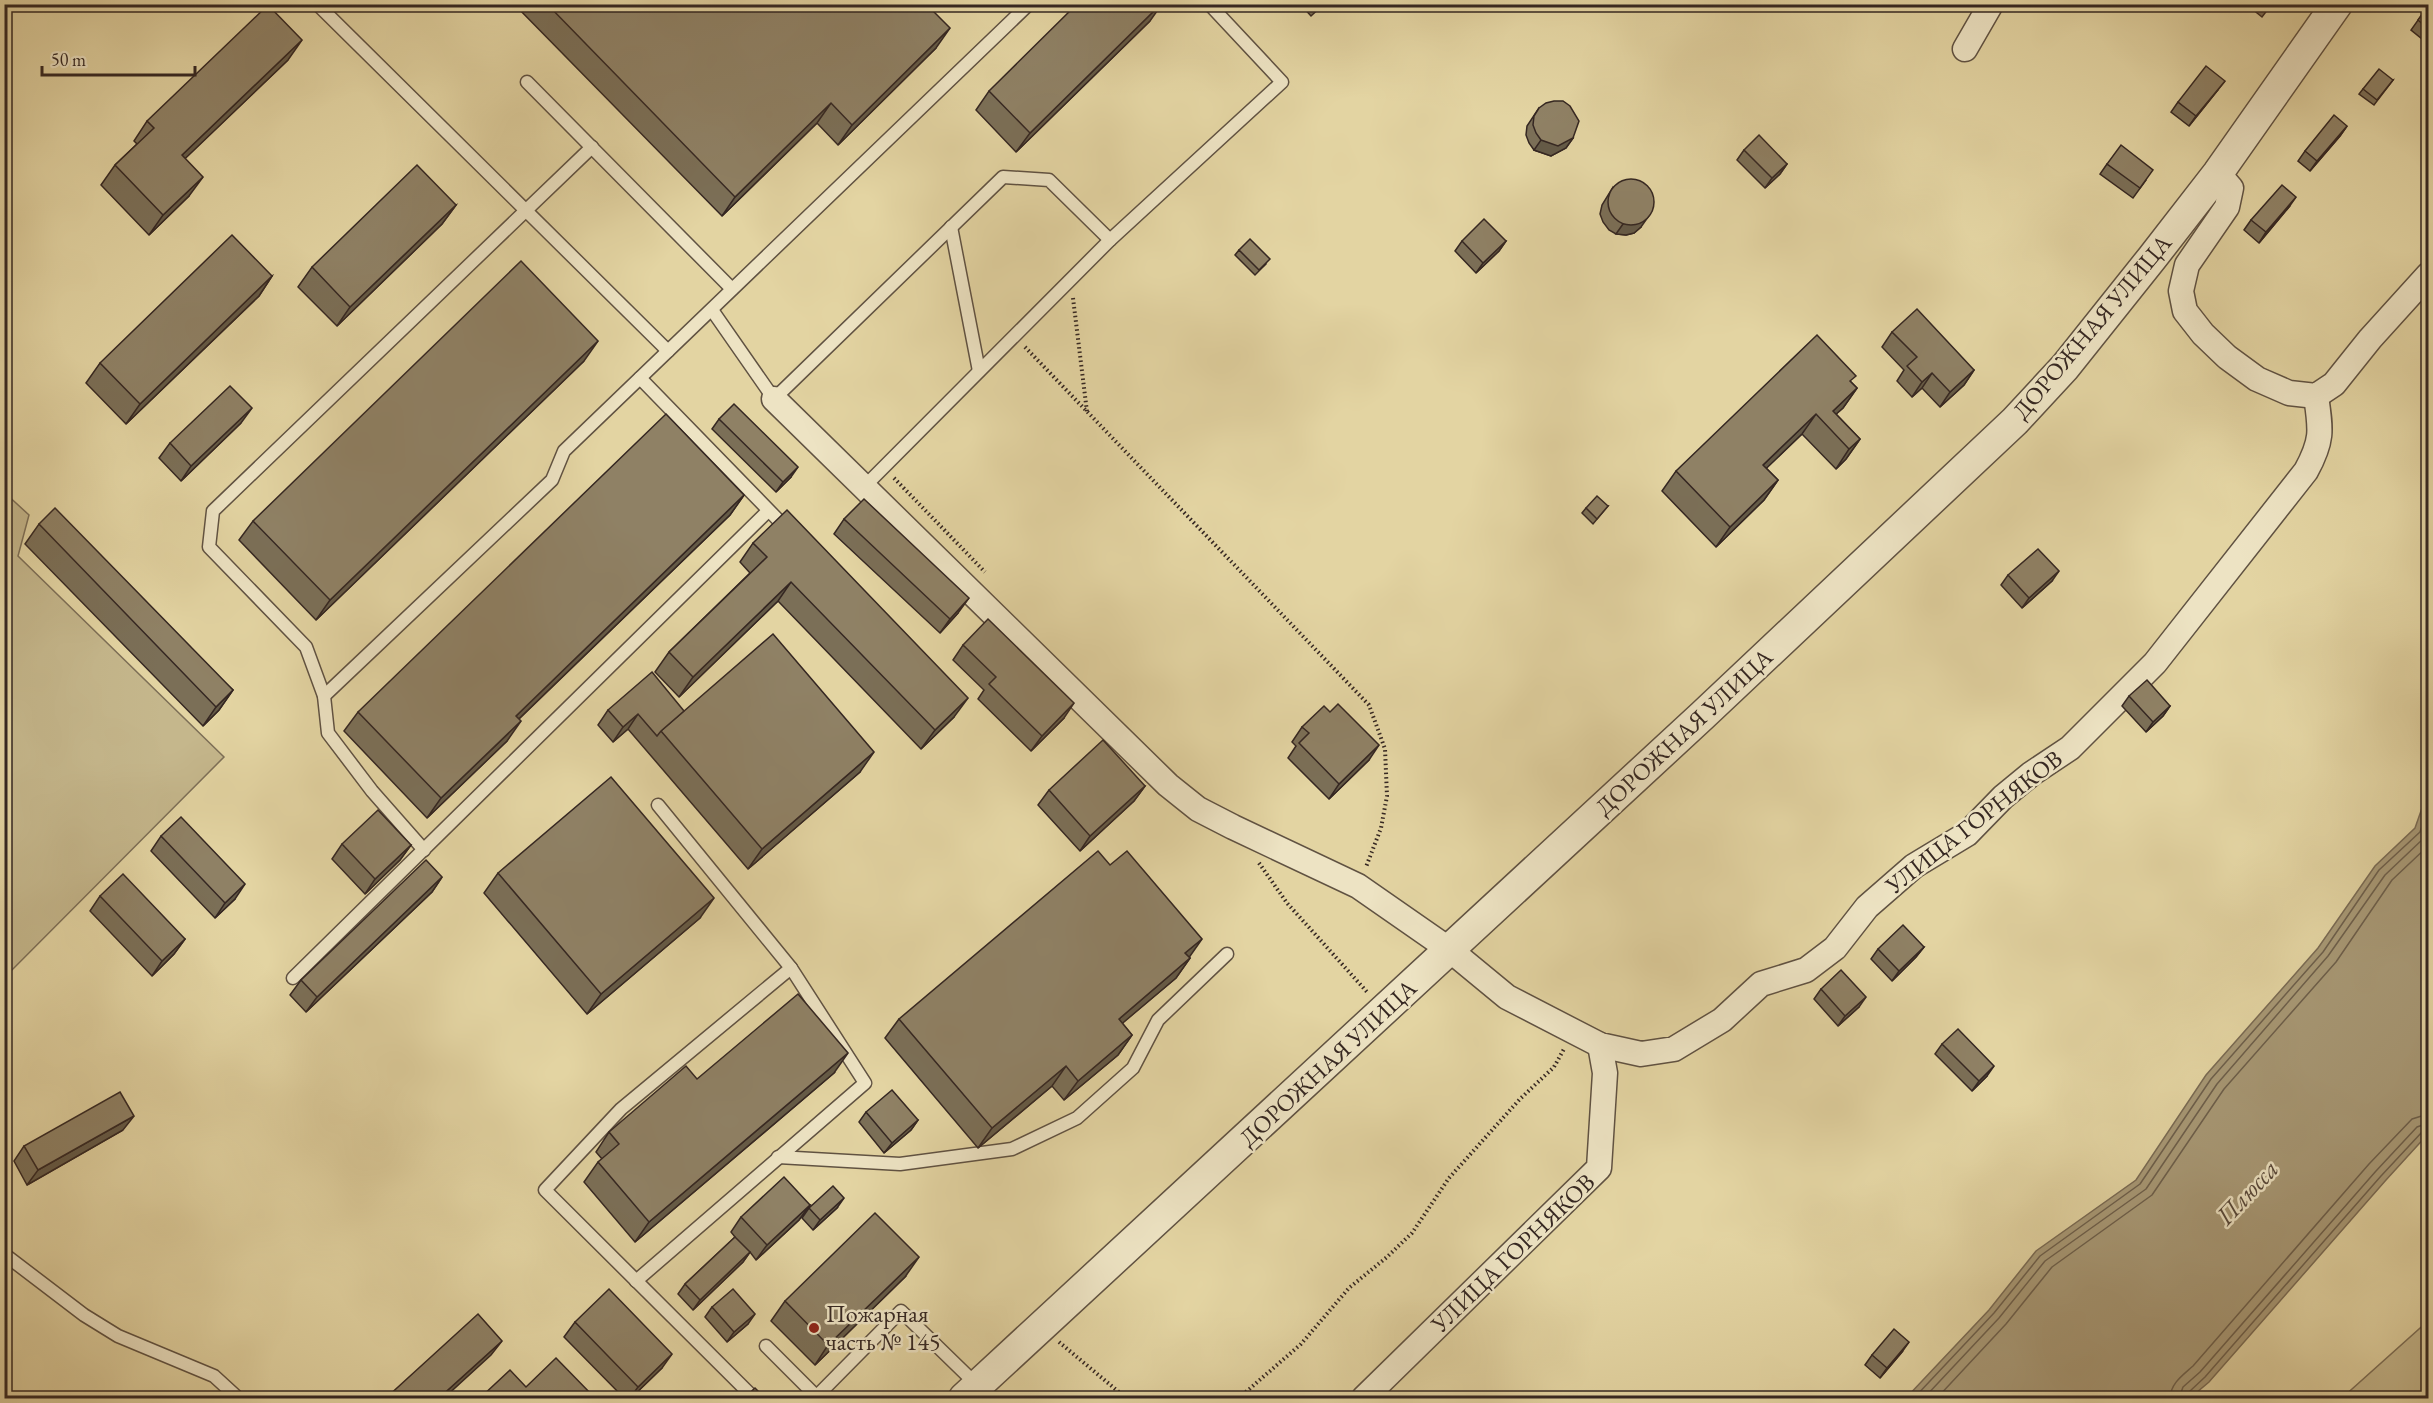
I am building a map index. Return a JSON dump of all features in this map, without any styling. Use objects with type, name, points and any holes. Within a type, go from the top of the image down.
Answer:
[{"type":"street","points":[[1965,49],[1991,4]]},
{"type":"street","name":"ДОРОЖНАЯ УЛИЦА","points":[[971,1392],[1450,950],[2015,421],[2065,367],[2218,173],[2337,4]]},
{"type":"street","points":[[2218,173],[2231,188],[2227,207],[2187,265],[2181,291],[2185,310],[2203,334],[2257,379],[2289,393],[2316,396],[2334,384],[2370,339],[2428,274]]},
{"type":"street","name":"УЛИЦА ГОРНЯКОВ","points":[[774,399],[1168,785],[1198,809],[1358,886],[1450,950],[1507,997],[1600,1045],[1641,1054],[1674,1049],[1722,1020],[1761,984],[1806,970],[1835,948],[1867,907],[1914,866],[1966,834],[2003,797],[2031,774],[2070,748],[2155,663],[2306,471],[2318,450],[2321,430],[2316,396]]},
{"type":"street","name":"УЛИЦА ГОРНЯКОВ","points":[[1364,1398],[1599,1168],[1605,1073],[1600,1045]]},
{"type":"lane","points":[[317,4],[669,351]]},
{"type":"lane","points":[[324,696],[552,480],[564,451],[1029,4]]},
{"type":"lane","points":[[863,488],[1110,240],[1282,82],[1209,4]]},
{"type":"lane","points":[[527,82],[732,289]]},
{"type":"lane","points":[[424,850],[372,791],[328,733],[324,696],[306,647],[209,547],[213,511],[592,147]]},
{"type":"lane","points":[[712,309],[774,399],[1003,177],[1049,180],[1110,240]]},
{"type":"lane","points":[[951,227],[979,371]]},
{"type":"lane","points":[[640,378],[793,535]]},
{"type":"lane","points":[[293,978],[768,511]]},
{"type":"lane","points":[[636,1281],[865,1083],[791,968],[658,805]]},
{"type":"lane","points":[[778,1157],[900,1164],[1012,1149],[1077,1118],[1133,1068],[1158,1020],[1227,954]]},
{"type":"lane","points":[[754,1398],[545,1190],[621,1109],[791,968]]},
{"type":"lane","points":[[4,1254],[84,1315],[118,1336],[214,1376],[238,1398]]},
{"type":"lane","points":[[766,1346],[817,1398],[901,1311],[971,1392]]},
{"type":"path","points":[[1071,279],[1087,412]]},
{"type":"path","points":[[1014,336],[1369,705],[1385,749],[1387,796],[1381,828],[1358,886]]},
{"type":"path","points":[[1239,1398],[1301,1344],[1349,1288],[1412,1233],[1449,1178],[1520,1099],[1554,1067],[1574,1032]]},
{"type":"path","points":[[1042,1328],[1126,1398]]},
{"type":"shaded area","points":[[4,492],[29,515],[18,556],[224,757],[5,977]]},
{"type":"shaded area","points":[[2428,1321],[2428,1398],[2342,1398]]},
{"type":"water","name":"Плюсса","points":[[2428,791],[2428,1134],[2209,1382],[2190,1398],[1906,1398],[1989,1310],[2036,1251],[2136,1180],[2206,1075],[2318,948],[2375,866],[2415,828]]},
{"type":"building","points":[[547,4],[931,4],[929,7],[950,28],[852,125],[831,103],[735,197]]},
{"type":"building","points":[[1077,4],[1161,4],[1030,133],[989,91]]},
{"type":"building","points":[[1308,4],[1322,4],[1315,11]]},
{"type":"building","points":[[268,5],[302,40],[182,155],[203,177],[163,215],[115,165],[154,128],[147,121]]},
{"type":"building","points":[[2428,6],[2428,29],[2418,20]]},
{"type":"building","points":[[2206,66],[2225,81],[2196,116],[2178,102]]},
{"type":"building","points":[[2379,69],[2393,80],[2377,100],[2363,89]]},
{"type":"building","points":[[1554,101],[1563,101],[1570,106],[1579,121],[1573,138],[1558,146],[1541,140],[1533,125],[1534,116],[1539,108]]},
{"type":"building","points":[[2334,115],[2347,126],[2317,161],[2305,151]]},
{"type":"building","points":[[1759,135],[1787,164],[1772,178],[1744,150]]},
{"type":"building","points":[[2121,145],[2153,170],[2140,188],[2107,164]]},
{"type":"building","points":[[417,165],[456,205],[350,307],[312,267]]},
{"type":"building","points":[[1631,179],[1647,186],[1654,202],[1647,218],[1631,225],[1615,218],[1608,202],[1615,186]]},
{"type":"building","points":[[2282,185],[2296,197],[2266,232],[2251,220]]},
{"type":"building","points":[[1484,219],[1506,241],[1483,263],[1462,241]]},
{"type":"building","points":[[232,235],[272,276],[140,404],[100,363]]},
{"type":"building","points":[[1250,239],[1270,259],[1259,270],[1239,250]]},
{"type":"building","points":[[521,261],[598,341],[330,600],[253,521]]},
{"type":"building","points":[[1917,309],[1974,370],[1950,392],[1932,373],[1922,382],[1907,366],[1917,357],[1892,332]]},
{"type":"building","points":[[1817,335],[1856,376],[1850,381],[1857,388],[1833,411],[1860,439],[1849,449],[1816,414],[1763,465],[1778,480],[1730,527],[1676,471]]},
{"type":"building","points":[[230,386],[252,408],[191,466],[170,443]]},
{"type":"building","points":[[734,404],[798,467],[783,482],[719,419]]},
{"type":"building","points":[[666,414],[744,495],[516,716],[521,721],[441,798],[358,712]]},
{"type":"building","points":[[1597,496],[1608,506],[1597,519],[1586,508]]},
{"type":"building","points":[[864,499],[969,598],[950,619],[844,519]]},
{"type":"building","points":[[55,508],[233,690],[216,707],[39,524]]},
{"type":"building","points":[[787,510],[968,698],[935,730],[791,582],[693,677],[669,652],[767,557],[753,543]]},
{"type":"building","points":[[2038,549],[2059,571],[2029,598],[2008,575]]},
{"type":"building","points":[[988,619],[1074,703],[1042,736],[989,684],[996,677],[963,645]]},
{"type":"building","points":[[773,634],[874,752],[762,849],[661,731]]},
{"type":"building","points":[[652,672],[684,711],[657,736],[638,714],[623,727],[608,710]]},
{"type":"building","points":[[2147,680],[2170,706],[2153,722],[2129,696]]},
{"type":"building","points":[[1338,704],[1379,745],[1339,784],[1299,743],[1309,733],[1302,727],[1324,706],[1330,712]]},
{"type":"building","points":[[1103,740],[1145,786],[1090,836],[1049,790]]},
{"type":"building","points":[[611,777],[714,898],[601,994],[498,873]]},
{"type":"building","points":[[378,810],[411,845],[375,879],[342,844]]},
{"type":"building","points":[[181,817],[245,884],[225,903],[161,836]]},
{"type":"building","points":[[1098,851],[1110,865],[1127,851],[1202,939],[1185,953],[1190,958],[1119,1019],[1132,1035],[1078,1081],[1066,1066],[992,1128],[899,1019]]},
{"type":"building","points":[[426,860],[442,877],[317,997],[301,980]]},
{"type":"building","points":[[123,874],[185,939],[162,961],[100,896]]},
{"type":"building","points":[[1903,925],[1924,947],[1899,971],[1878,949]]},
{"type":"building","points":[[1841,970],[1866,997],[1845,1016],[1821,989]]},
{"type":"building","points":[[798,994],[848,1053],[649,1222],[598,1162],[619,1144],[609,1132],[686,1066],[697,1079]]},
{"type":"building","points":[[1958,1029],[1994,1066],[1979,1081],[1942,1044]]},
{"type":"building","points":[[892,1090],[918,1120],[892,1143],[866,1112]]},
{"type":"building","points":[[120,1092],[134,1116],[38,1170],[24,1146]]},
{"type":"building","points":[[784,1177],[810,1205],[767,1245],[741,1217]]},
{"type":"building","points":[[833,1186],[844,1198],[820,1220],[809,1208]]},
{"type":"building","points":[[875,1213],[919,1257],[828,1345],[785,1301]]},
{"type":"building","points":[[735,1237],[750,1252],[700,1300],[685,1284]]},
{"type":"building","points":[[609,1289],[672,1354],[638,1387],[575,1322]]},
{"type":"building","points":[[733,1289],[755,1314],[734,1332],[712,1307]]},
{"type":"building","points":[[478,1314],[502,1341],[439,1398],[386,1398]]},
{"type":"building","points":[[1894,1329],[1909,1342],[1887,1368],[1872,1355]]},
{"type":"building","points":[[556,1358],[595,1398],[480,1398],[510,1370],[526,1387]]},
{"type":"building","points":[[755,1388],[765,1398],[744,1398]]},
{"type":"place","name":"Пожарная часть № 145","points":[[814,1328]]}]
